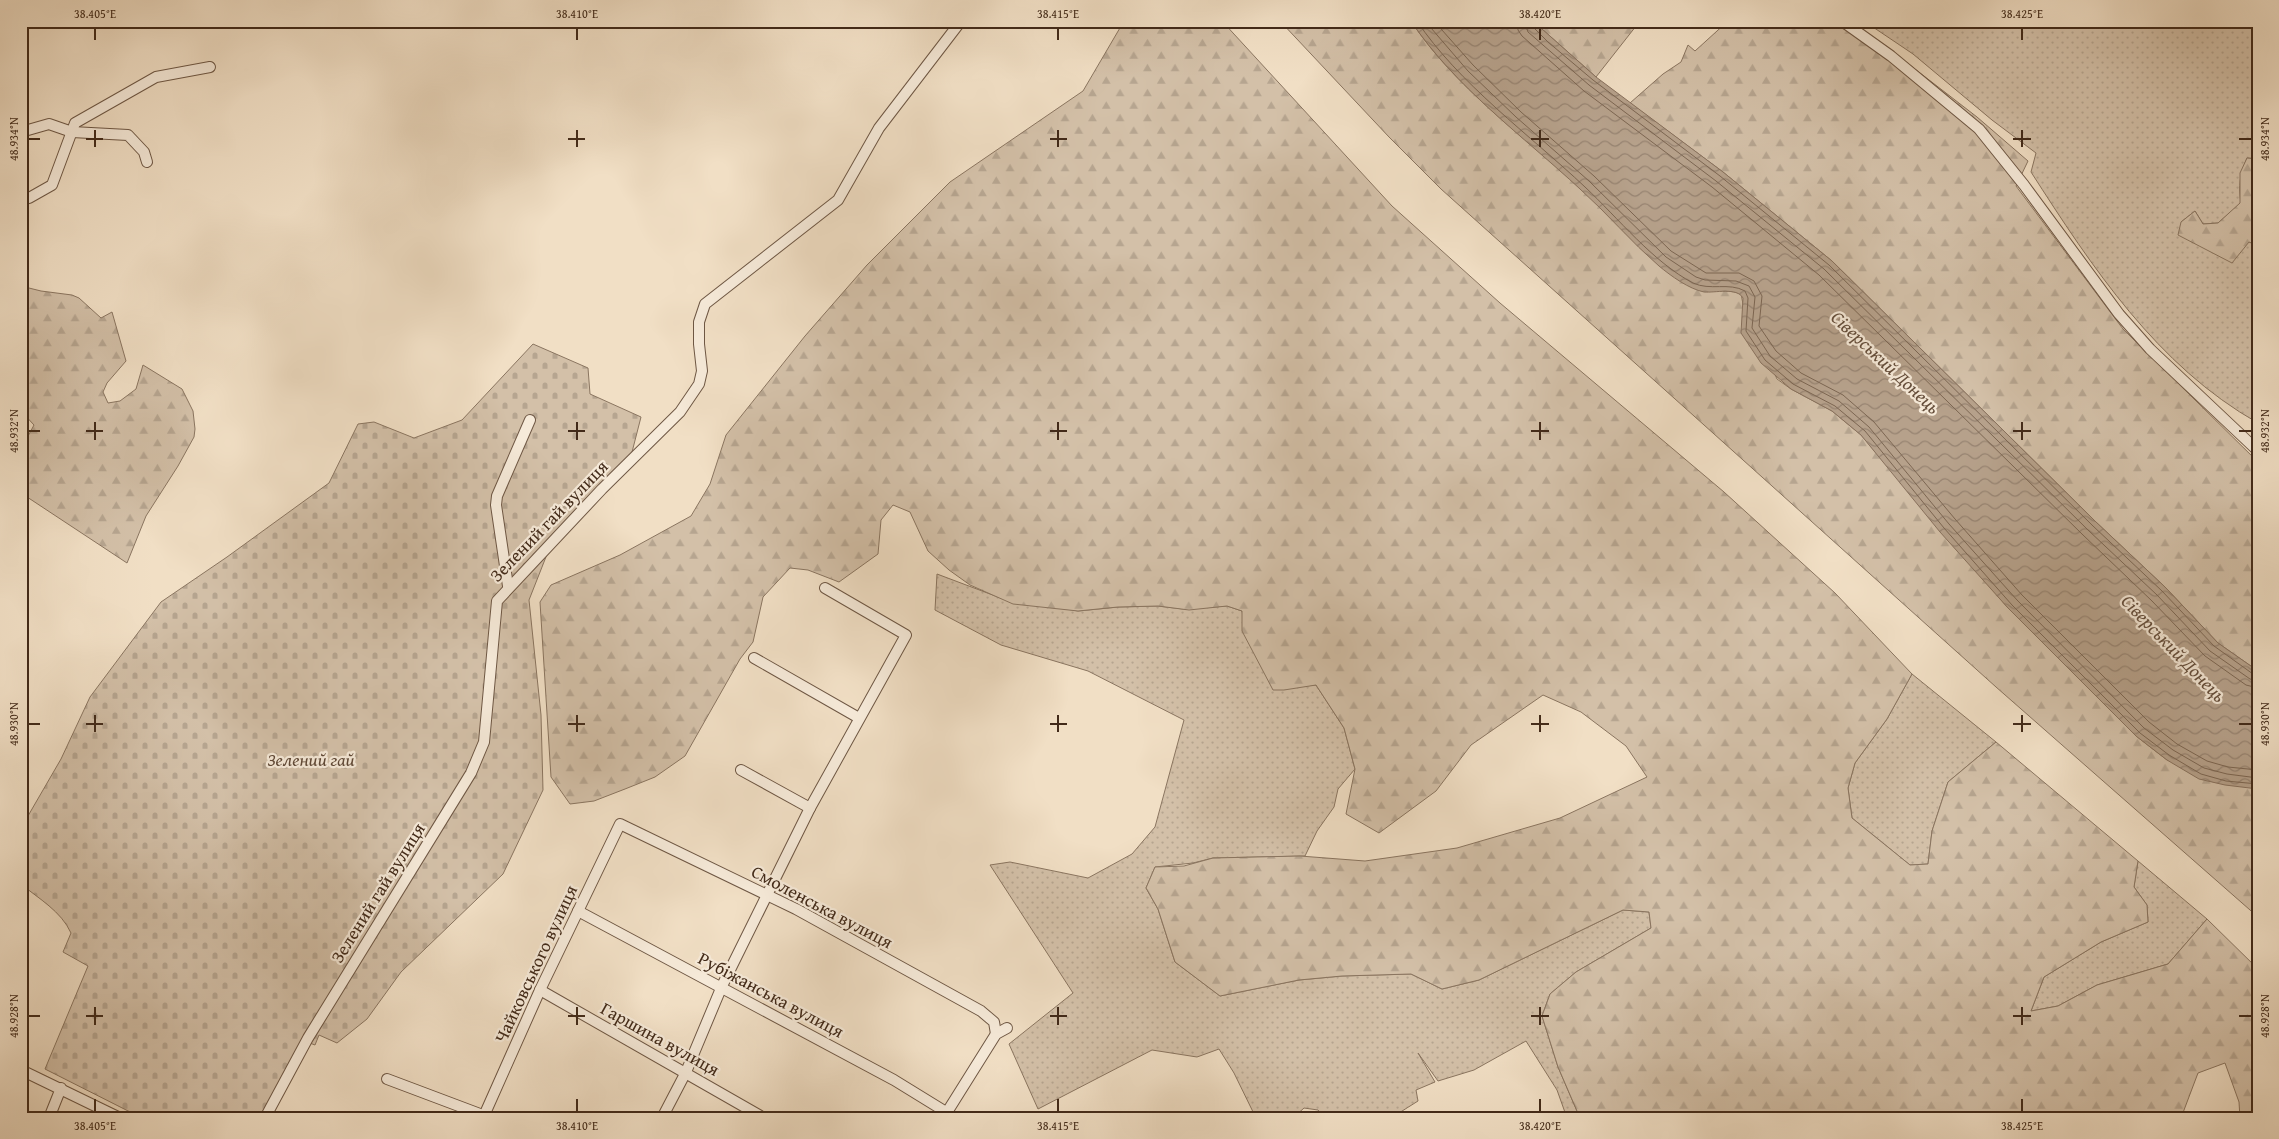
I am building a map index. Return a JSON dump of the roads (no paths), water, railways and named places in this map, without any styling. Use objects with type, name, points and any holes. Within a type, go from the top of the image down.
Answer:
[{"type":"street","name":"Зелений гай вулиця","points":[[265,1118],[308,1038],[471,773],[484,742],[497,601],[508,586],[680,412],[699,384],[702,372],[698,344],[699,322],[704,304],[838,200],[879,128],[961,21]]},
{"type":"street","points":[[1842,21],[1891,56],[1979,128],[2024,185],[2119,314],[2150,349],[2258,451]]},
{"type":"street","points":[[21,200],[29,198],[52,185],[75,123],[156,77],[210,67]]},
{"type":"street","points":[[21,132],[49,124],[72,132],[128,135],[144,152],[147,162]]},
{"type":"street","points":[[508,586],[496,505],[497,496],[530,420]]},
{"type":"street","points":[[662,1118],[686,1072],[722,986],[810,808],[906,635],[825,588]]},
{"type":"street","points":[[754,658],[859,718]]},
{"type":"street","points":[[740,770],[810,808]]},
{"type":"street","name":"Смоленська вулиця","points":[[620,824],[768,895],[981,1011],[994,1022],[996,1034]]},
{"type":"street","name":"Чайковського вулиця","points":[[485,1117],[540,990],[620,824]]},
{"type":"street","name":"Рубіжанська вулиця","points":[[578,910],[894,1080],[945,1115]]},
{"type":"street","name":"Гаршина вулиця","points":[[540,990],[764,1118]]},
{"type":"street","points":[[945,1115],[996,1034],[1007,1028]]},
{"type":"street","points":[[21,1070],[120,1118]]},
{"type":"street","points":[[386,1079],[485,1117]]},
{"type":"street","points":[[49,1118],[60,1088]]},
{"type":"water","name":"Сіверський Донець","points":[[1411,21],[1533,21],[1596,77],[1723,172],[1832,261],[2096,522],[2165,587],[2218,643],[2258,671],[2258,789],[2225,785],[2199,779],[2167,760],[2136,736],[2008,608],[1940,532],[1861,435],[1832,411],[1791,389],[1761,363],[1741,333],[1743,298],[1740,295],[1725,291],[1704,292],[1692,288],[1680,282],[1659,266],[1590,198],[1469,89],[1428,45]]},
{"type":"park label","name":"Зелений гай","points":[[311,760]]}]
